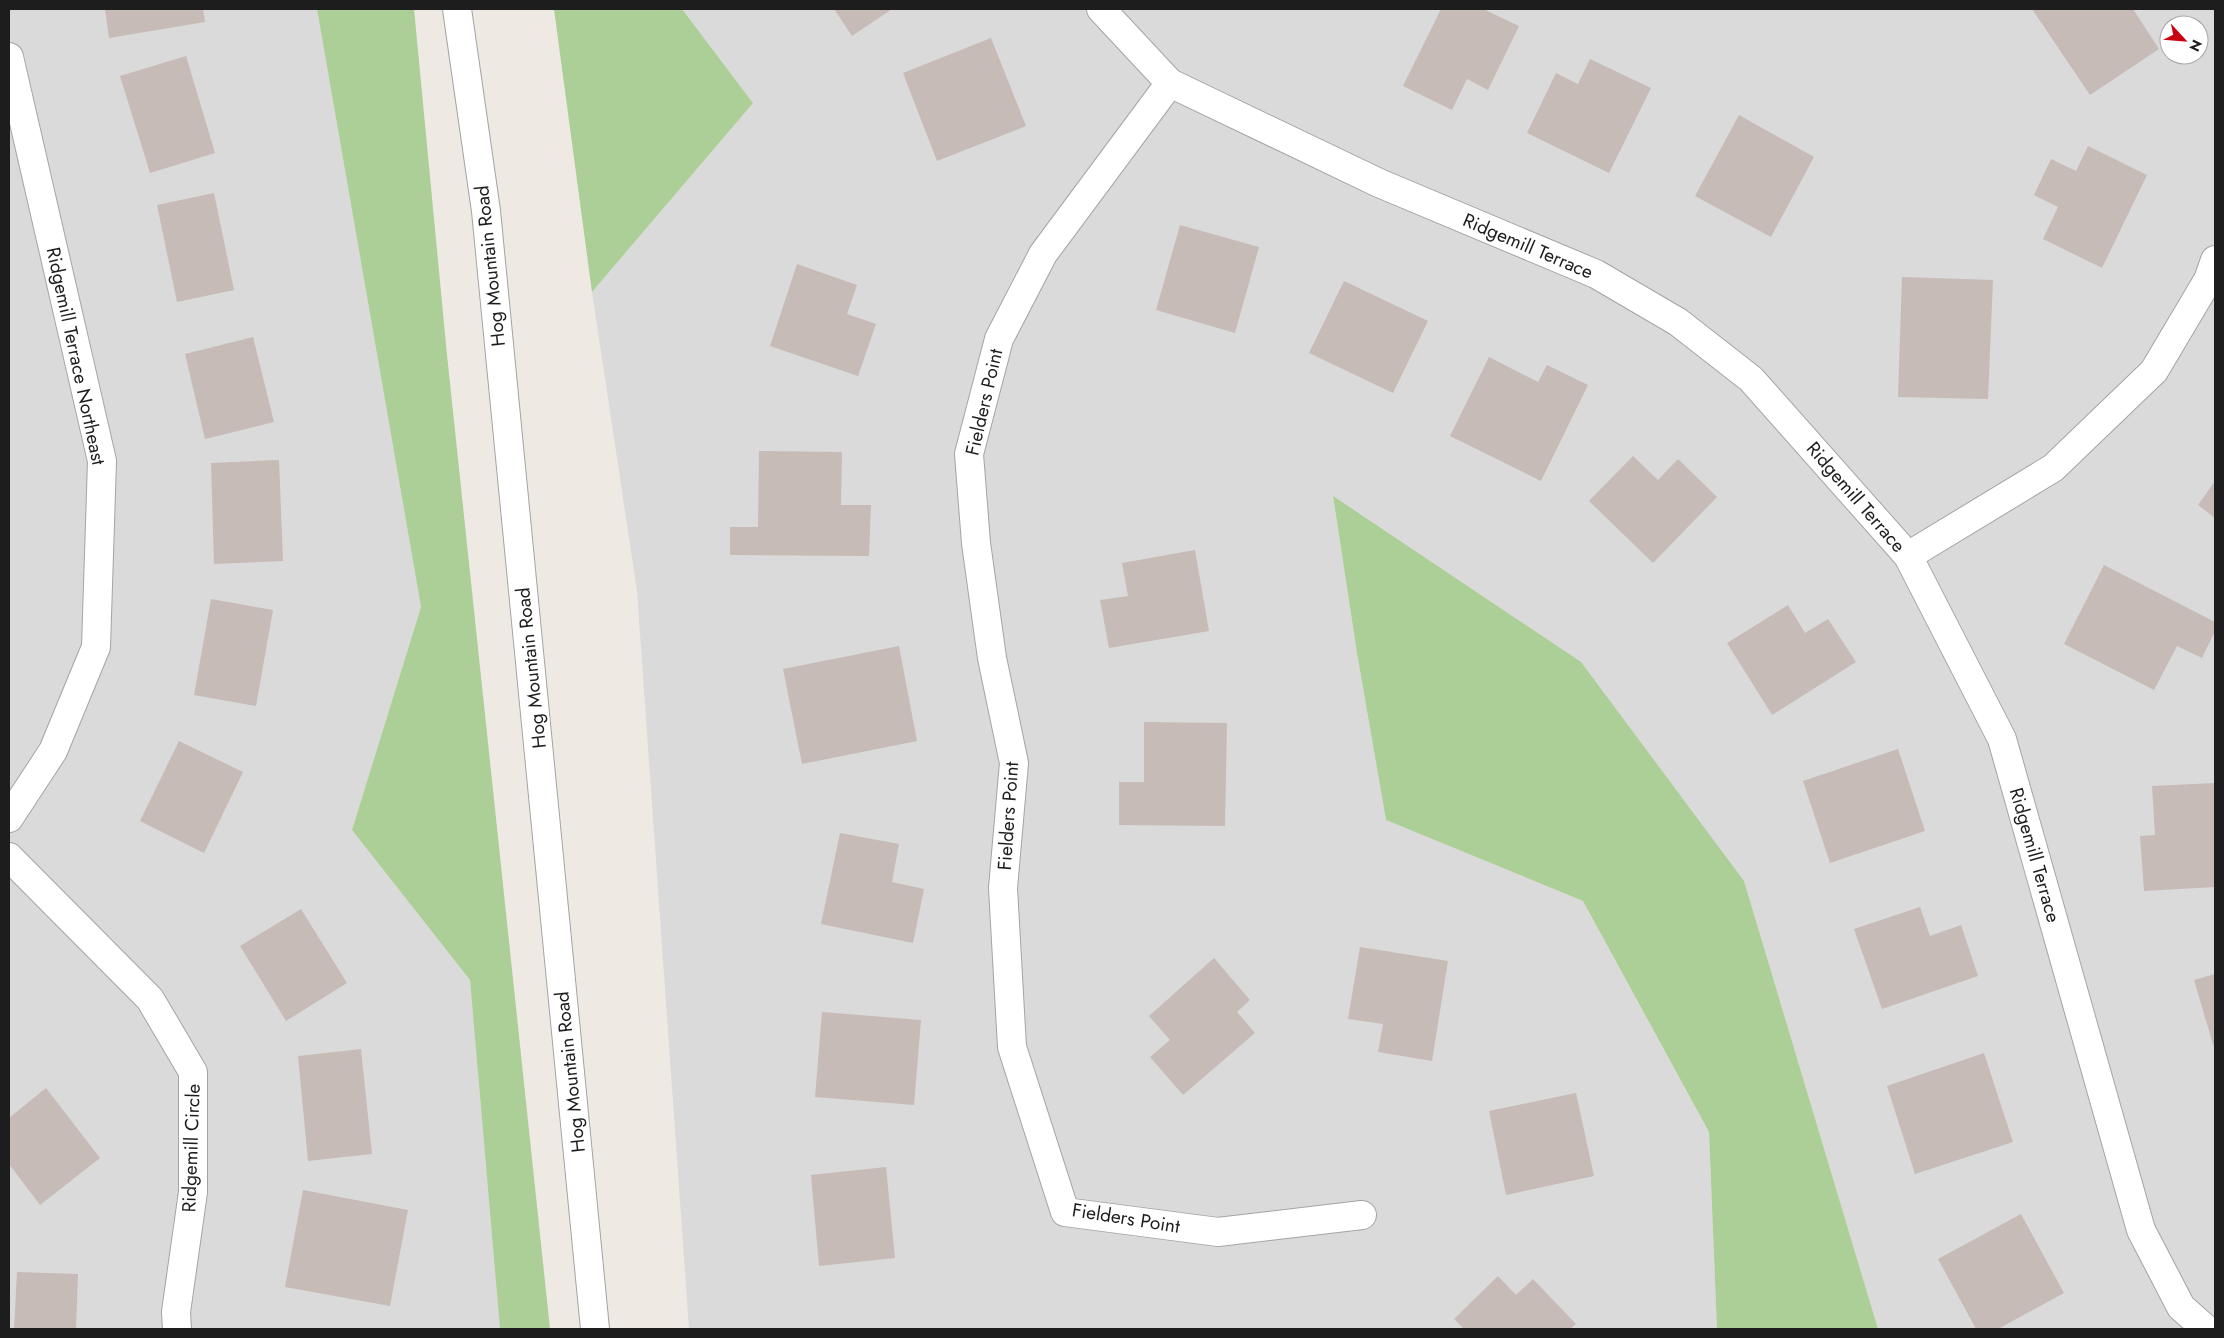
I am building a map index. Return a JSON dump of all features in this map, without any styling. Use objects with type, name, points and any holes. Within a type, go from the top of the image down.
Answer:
[{"type":"street","name":"Hog Mountain Road","points":[[457,9],[486,211],[595,1329]]},
{"type":"street","name":"Ridgemill Terrace","points":[[1101,9],[1170,83],[1379,183],[1596,274],[1678,322],[1751,379],[1908,556],[2002,739],[2141,1230],[2181,1307],[2206,1329]]},
{"type":"street","name":"Ridgemill Terrace Northeast","points":[[9,57],[102,461],[96,647],[53,751],[9,818]]},
{"type":"street","name":"Fielders Point","points":[[1170,83],[1043,254],[999,339],[969,454],[976,543],[992,658],[1014,763],[1003,888],[1012,1046],[1064,1212],[1218,1232],[1362,1215]]},
{"type":"street","points":[[1908,556],[2053,468],[2154,371],[2208,280],[2215,260]]},
{"type":"street","name":"Ridgemill Circle","points":[[9,856],[150,999],[193,1072],[194,1192],[176,1312],[177,1329]]},
{"type":"shaded area","points":[[9,9],[317,9],[421,607],[352,830],[470,980],[500,1329],[9,1329]]},
{"type":"shaded area","points":[[682,9],[2215,9],[2215,1329],[1878,1329],[1744,881],[1333,497],[1357,653],[1386,820],[1583,901],[1709,1132],[1717,1329],[689,1329],[637,591],[592,292],[753,103]]},
{"type":"green space","points":[[317,9],[414,9],[447,355],[550,1329],[500,1329],[470,980],[352,830],[421,607]]},
{"type":"green space","points":[[554,9],[682,9],[753,103],[592,292]]},
{"type":"green space","points":[[1333,496],[1581,662],[1744,881],[1878,1329],[1717,1329],[1709,1132],[1583,901],[1386,820],[1357,653]]},
{"type":"building","points":[[105,9],[203,9],[205,22],[109,38]]},
{"type":"building","points":[[834,9],[892,9],[852,36]]},
{"type":"building","points":[[1441,9],[1483,9],[1519,26],[1488,90],[1467,79],[1452,110],[1403,86]]},
{"type":"building","points":[[2032,9],[2133,9],[2159,49],[2090,95]]},
{"type":"building","points":[[991,38],[1026,126],[937,161],[903,73]]},
{"type":"building","points":[[186,56],[215,153],[150,173],[120,76]]},
{"type":"building","points":[[1590,59],[1651,88],[1609,173],[1527,133],[1556,73],[1578,84]]},
{"type":"building","points":[[1739,115],[1814,157],[1771,237],[1695,196]]},
{"type":"building","points":[[2088,146],[2147,175],[2102,268],[2043,239],[2058,207],[2034,195],[2051,159],[2076,171]]},
{"type":"building","points":[[214,193],[234,290],[177,302],[157,205]]},
{"type":"building","points":[[1180,225],[1259,247],[1235,333],[1156,310]]},
{"type":"building","points":[[797,264],[857,285],[847,314],[876,324],[858,376],[770,346]]},
{"type":"building","points":[[1902,277],[1993,280],[1988,399],[1898,397]]},
{"type":"building","points":[[1344,281],[1428,321],[1393,393],[1309,353]]},
{"type":"building","points":[[253,337],[274,422],[205,439],[185,354]]},
{"type":"building","points":[[1489,357],[1538,382],[1547,365],[1588,385],[1541,481],[1450,436]]},
{"type":"building","points":[[759,451],[842,452],[841,505],[871,505],[869,556],[730,555],[730,527],[758,527]]},
{"type":"building","points":[[1633,456],[1658,480],[1678,459],[1717,497],[1653,563],[1589,501]]},
{"type":"building","points":[[279,460],[283,561],[214,564],[211,463]]},
{"type":"building","points":[[2215,481],[2215,518],[2198,505]]},
{"type":"building","points":[[1195,550],[1209,631],[1109,648],[1100,600],[1128,596],[1122,563]]},
{"type":"building","points":[[2104,565],[2215,622],[2215,631],[2202,658],[2177,646],[2154,690],[2064,644]]},
{"type":"building","points":[[211,599],[273,610],[256,706],[194,695]]},
{"type":"building","points":[[1788,605],[1805,633],[1828,619],[1856,662],[1772,715],[1727,643]]},
{"type":"building","points":[[899,646],[917,741],[802,764],[783,669]]},
{"type":"building","points":[[1144,722],[1227,723],[1225,826],[1119,825],[1119,782],[1144,782]]},
{"type":"building","points":[[179,741],[243,772],[204,853],[140,821]]},
{"type":"building","points":[[1898,749],[1925,831],[1830,863],[1803,781]]},
{"type":"building","points":[[2215,783],[2215,887],[2144,891],[2140,836],[2155,835],[2152,786]]},
{"type":"building","points":[[840,833],[899,844],[892,882],[924,889],[913,943],[821,924]]},
{"type":"building","points":[[1920,907],[1930,936],[1961,925],[1978,976],[1882,1009],[1854,929]]},
{"type":"building","points":[[301,909],[347,983],[286,1021],[240,946]]},
{"type":"building","points":[[1360,947],[1448,961],[1432,1061],[1378,1052],[1383,1024],[1348,1019]]},
{"type":"building","points":[[1214,958],[1250,1000],[1237,1012],[1255,1033],[1183,1095],[1150,1057],[1170,1040],[1149,1016]]},
{"type":"building","points":[[2215,974],[2215,1051],[2194,980]]},
{"type":"building","points":[[822,1012],[921,1020],[914,1105],[815,1097]]},
{"type":"building","points":[[361,1049],[372,1154],[308,1161],[298,1056]]},
{"type":"building","points":[[1984,1053],[2013,1142],[1915,1174],[1887,1086]]},
{"type":"building","points":[[46,1088],[100,1158],[40,1205],[9,1164],[9,1118]]},
{"type":"building","points":[[1576,1093],[1594,1176],[1506,1195],[1489,1111]]},
{"type":"building","points":[[886,1167],[895,1258],[819,1266],[811,1175]]},
{"type":"building","points":[[303,1190],[408,1210],[390,1306],[285,1287]]},
{"type":"building","points":[[2021,1214],[2064,1293],[1998,1329],[1976,1329],[1938,1259]]},
{"type":"building","points":[[17,1272],[78,1274],[76,1329],[14,1329]]},
{"type":"building","points":[[1498,1276],[1516,1295],[1533,1279],[1576,1324],[1570,1329],[1464,1329],[1454,1319]]}]
